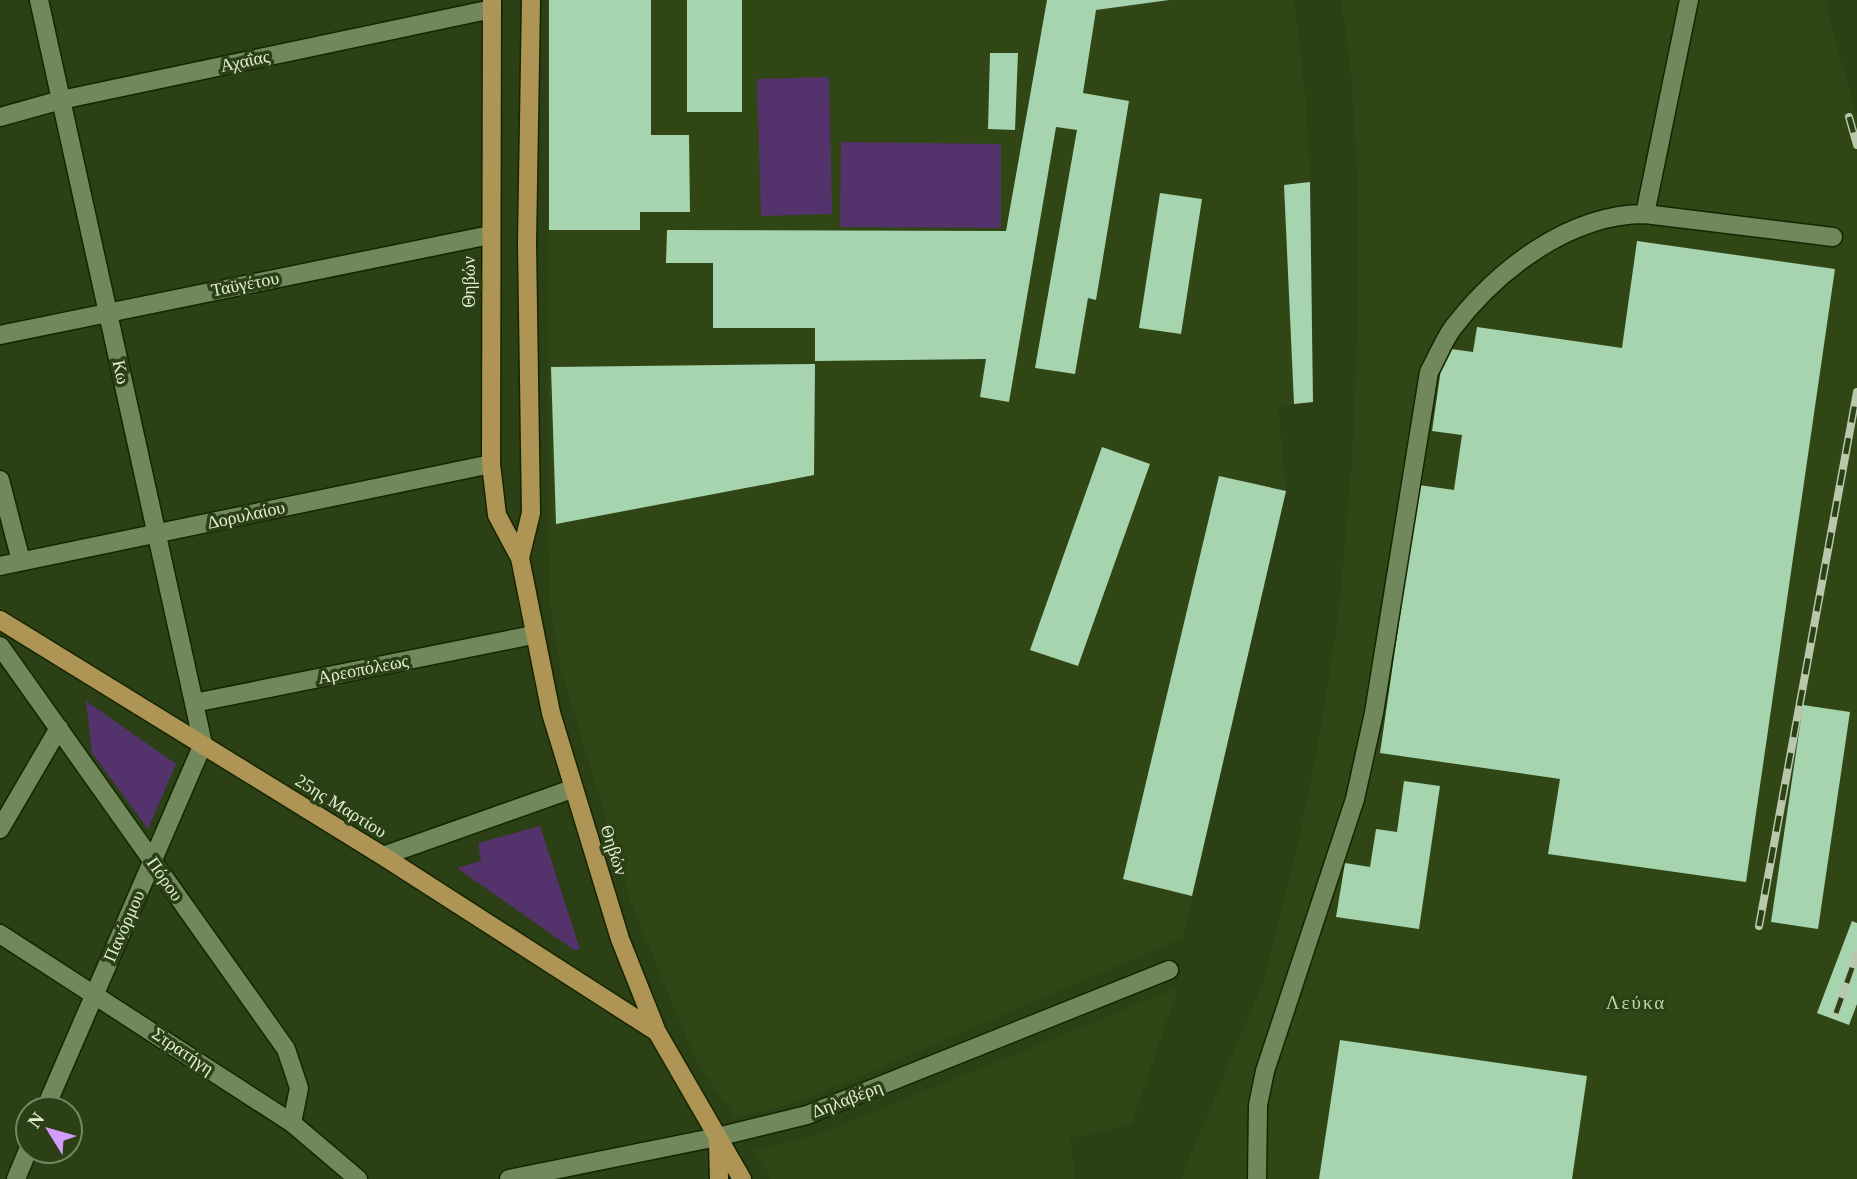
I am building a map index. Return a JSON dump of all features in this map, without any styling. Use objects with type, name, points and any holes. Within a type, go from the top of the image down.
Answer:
[{"type":"main road","name":"Θηβών","points":[[520,558],[531,513],[527,243],[531,0]]},
{"type":"main road","name":"Θηβών","points":[[492,4],[491,464],[497,515],[520,558],[533,635],[572,789],[620,939],[657,1032],[742,1179]]},
{"type":"main road","name":"25ης Μαρτίου","points":[[0,620],[383,856],[657,1032]]},
{"type":"main road","name":"Θηβών","points":[[717,1137],[719,1179]]},
{"type":"street","name":"Κω","points":[[39,0],[203,744]]},
{"type":"street","points":[[1645,214],[1689,0]]},
{"type":"street","name":"Αχαΐας","points":[[0,117],[61,100],[492,4]]},
{"type":"street","points":[[1257,1179],[1258,1105],[1265,1071],[1355,799],[1374,713],[1429,372],[1451,331],[1480,298],[1522,260],[1587,224],[1620,214],[1645,214],[1833,237]]},
{"type":"street","name":"Ταϋγέτου","points":[[0,335],[490,235]]},
{"type":"street","name":"Δορυλαίου","points":[[0,566],[491,464]]},
{"type":"street","points":[[0,480],[21,561]]},
{"type":"street","name":"Αρεοπόλεως","points":[[194,703],[533,635]]},
{"type":"street","name":"Πόρου","points":[[0,646],[286,1049],[299,1088],[292,1123]]},
{"type":"street","points":[[0,829],[59,728]]},
{"type":"street","name":"Πανόρμου","points":[[52,1095],[203,744]]},
{"type":"street","points":[[383,856],[572,789]]},
{"type":"street","name":"Στρατήγη","points":[[0,934],[95,992],[292,1123],[358,1179]]},
{"type":"street","name":"Δηλαβέρη","points":[[509,1179],[717,1137],[807,1115],[1169,970]]},
{"type":"street","points":[[0,1170],[16,1179]]},
{"type":"shaded area","points":[[547,0],[1294,0],[1305,92],[1310,182],[1313,402],[1278,406],[1286,491],[1183,938],[809,1098],[771,1110],[735,1116],[707,1077],[693,1054],[631,901],[560,666],[549,597]]},
{"type":"shaded area","points":[[1341,0],[1824,0],[1857,117],[1857,1179],[1181,1179],[1264,980],[1296,854],[1317,751],[1338,620],[1352,464],[1357,341],[1358,188],[1351,70]]},
{"type":"shaded area","points":[[829,77],[832,214],[761,216],[757,79]]},
{"type":"shaded area","points":[[841,142],[1001,144],[1001,228],[840,227]]},
{"type":"shaded area","points":[[86,701],[176,764],[148,829],[92,753]]},
{"type":"shaded area","points":[[540,826],[580,949],[574,950],[457,868],[481,861],[478,843]]},
{"type":"shaded area","points":[[1178,988],[1131,1125],[1070,1138],[1075,1179],[771,1179],[755,1150],[817,1135]]},
{"type":"building","points":[[549,0],[651,0],[651,135],[689,135],[690,212],[640,212],[640,230],[549,230]]},
{"type":"building","points":[[687,0],[742,0],[742,112],[687,112]]},
{"type":"building","points":[[1047,0],[1169,0],[1096,10],[1083,93],[1129,101],[1096,300],[1088,298],[1075,374],[1035,368],[1077,130],[1056,127],[1009,402],[980,397],[986,359],[815,361],[815,328],[713,328],[713,263],[666,263],[667,230],[1006,231]]},
{"type":"building","points":[[990,53],[1018,53],[1015,130],[988,129]]},
{"type":"building","points":[[1310,182],[1313,402],[1294,404],[1284,185]]},
{"type":"building","points":[[1160,193],[1202,199],[1181,334],[1139,328]]},
{"type":"building","points":[[1637,241],[1835,269],[1746,882],[1548,854],[1560,779],[1380,753],[1419,485],[1454,490],[1462,435],[1432,431],[1444,348],[1473,352],[1477,327],[1622,348]]},
{"type":"building","points":[[815,364],[814,475],[556,524],[551,367]]},
{"type":"building","points":[[1102,447],[1150,464],[1078,666],[1030,650]]},
{"type":"building","points":[[1219,476],[1286,491],[1192,896],[1123,879]]},
{"type":"building","points":[[1803,705],[1850,712],[1818,929],[1771,922]]},
{"type":"building","points":[[1404,781],[1440,786],[1419,929],[1336,917],[1345,863],[1370,867],[1376,829],[1397,832]]},
{"type":"building","points":[[1852,921],[1857,923],[1857,1004],[1849,1025],[1817,1013]]},
{"type":"building","points":[[1340,1040],[1587,1076],[1572,1179],[1319,1179]]},
{"type":"railway","points":[[1849,117],[1857,145]]},
{"type":"railway","points":[[1759,926],[1857,392]]},
{"type":"railway","points":[[1836,1013],[1857,954]]},
{"type":"district","name":"Λεύκα","points":[[1636,1002]]}]
